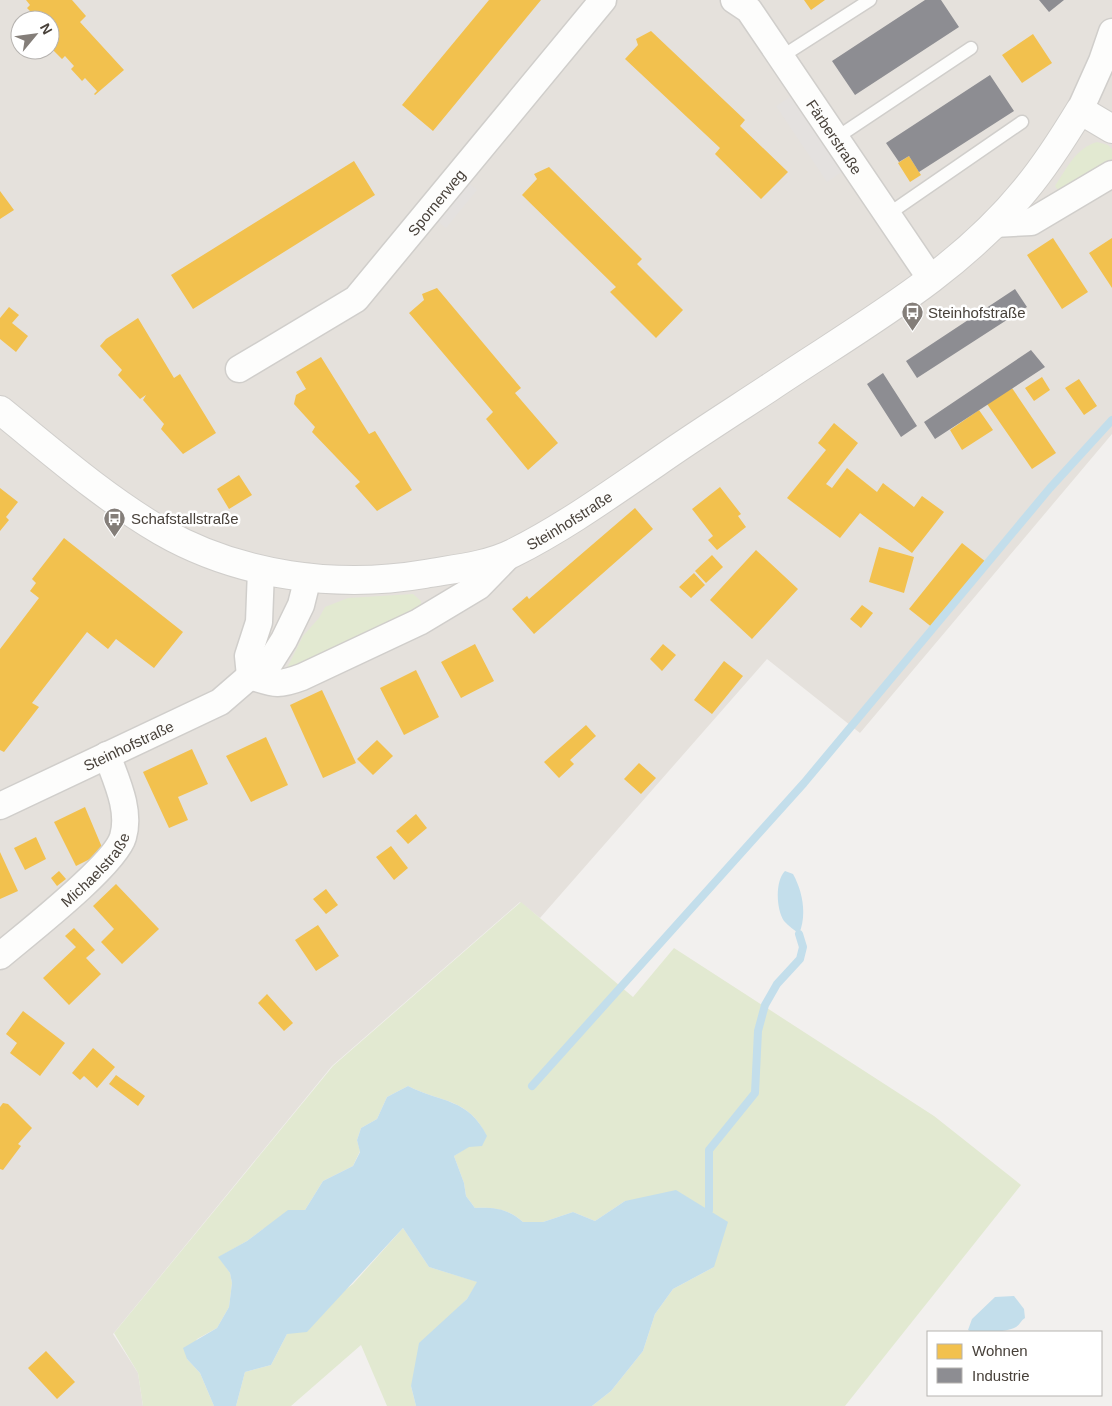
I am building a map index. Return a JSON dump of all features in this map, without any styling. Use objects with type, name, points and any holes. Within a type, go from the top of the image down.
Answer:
[{"type":"street","name":"Spornerweg","points":[[239,370],[356,299],[603,0]]},
{"type":"street","name":"Färberstraße","points":[[746,3],[931,279]]},
{"type":"street","points":[[1112,32],[1102,61],[1080,110],[1112,129]]},
{"type":"street","name":"Steinhofstraße","points":[[261,570],[308,577],[348,580],[405,577],[478,563],[510,554],[587,511],[931,279],[994,224],[1029,185],[1054,152],[1080,110]]},
{"type":"street","points":[[994,224],[1031,222],[1112,174]]},
{"type":"street","points":[[0,410],[94,486],[165,533],[224,559],[261,570],[259,622],[248,656],[250,676]]},
{"type":"street","name":"Steinhofstraße","points":[[250,676],[272,683],[283,684],[419,622],[479,586],[510,554]]},
{"type":"street","name":"Steinhofstraße","points":[[0,806],[220,702],[250,676],[267,667],[284,640],[301,605],[308,577]]},
{"type":"street","name":"Michaelstraße","points":[[0,956],[102,868],[123,838],[124,806],[107,755]]},
{"type":"lane","points":[[781,57],[870,0]]},
{"type":"lane","points":[[836,138],[971,48]]},
{"type":"lane","points":[[887,215],[1022,122]]},
{"type":"shaded area","points":[[0,0],[1112,0],[1112,434],[860,733],[767,659],[540,918],[520,902],[332,1066],[113,1334],[138,1373],[143,1406],[0,1406]]},
{"type":"shaded area","points":[[793,95],[843,171],[827,182],[776,106]]},
{"type":"shaded area","points":[[461,177],[477,190],[446,228],[429,214]]},
{"type":"green space","points":[[1097,142],[1108,145],[1112,149],[1112,159],[1108,164],[1061,194],[1055,186],[1068,166],[1083,149]]},
{"type":"green space","points":[[413,594],[421,601],[421,608],[285,672],[303,636],[319,618],[325,607],[348,598]]},
{"type":"green space","points":[[521,902],[633,997],[674,948],[934,1116],[1021,1185],[845,1406],[592,1406],[611,1391],[643,1351],[655,1314],[673,1289],[714,1267],[625,1201],[595,1221],[573,1212],[543,1222],[523,1222],[512,1214],[500,1210],[475,1208],[466,1196],[464,1183],[454,1156],[486,1135],[471,1114],[462,1108],[408,1086],[387,1097],[377,1119],[361,1128],[357,1140],[360,1151],[353,1166],[323,1181],[305,1210],[263,1229],[247,1241],[219,1257],[230,1273],[232,1283],[229,1307],[217,1328],[197,1339],[187,1359],[200,1373],[214,1406],[143,1406],[138,1373],[114,1333],[333,1066]]},
{"type":"green space","points":[[403,1228],[429,1267],[478,1282],[467,1299],[445,1321],[411,1386],[416,1406],[387,1406],[361,1345],[291,1406],[236,1406],[245,1372],[271,1365],[287,1334],[353,1284]]},
{"type":"water","points":[[785,871],[793,874],[803,904],[803,919],[799,934],[787,925],[779,910],[778,888]]},
{"type":"water","points":[[408,1086],[463,1108],[480,1124],[487,1136],[482,1146],[469,1147],[454,1156],[464,1183],[466,1196],[475,1208],[501,1210],[512,1214],[523,1222],[543,1222],[573,1212],[595,1221],[625,1201],[676,1190],[728,1222],[714,1267],[673,1289],[655,1314],[643,1351],[611,1391],[592,1406],[416,1406],[411,1386],[419,1343],[467,1299],[477,1282],[429,1267],[403,1228],[307,1332],[287,1334],[271,1365],[245,1372],[236,1406],[214,1406],[200,1373],[187,1359],[183,1348],[217,1328],[229,1307],[232,1283],[230,1273],[218,1257],[247,1241],[288,1210],[305,1210],[323,1181],[353,1166],[360,1152],[357,1140],[361,1128],[377,1119],[387,1097]]},
{"type":"water","points":[[1014,1296],[1024,1309],[1025,1318],[1012,1329],[999,1331],[968,1330],[972,1319],[995,1297]]},
{"type":"building: Wohnen","points":[[26,0],[72,0],[86,16],[80,22],[124,70],[95,95],[97,91],[85,78],[82,81],[71,69],[74,66],[65,56],[62,59],[60,57],[60,10],[29,10],[27,8],[30,5]]},
{"type":"building: Wohnen","points":[[489,0],[541,0],[433,131],[402,105]]},
{"type":"building: Wohnen","points":[[804,0],[825,0],[811,10]]},
{"type":"building: Wohnen","points":[[651,31],[745,120],[740,126],[788,172],[761,199],[715,154],[720,148],[625,59],[638,45],[636,39]]},
{"type":"building: Wohnen","points":[[1033,34],[1052,63],[1022,83],[1002,55]]},
{"type":"building: Wohnen","points":[[909,156],[921,175],[910,182],[898,163]]},
{"type":"building: Wohnen","points":[[354,161],[375,195],[193,309],[171,275]]},
{"type":"building: Wohnen","points":[[549,167],[642,259],[637,264],[683,310],[656,338],[610,292],[616,287],[522,195],[537,179],[534,174]]},
{"type":"building: Wohnen","points":[[0,191],[14,210],[0,219]]},
{"type":"building: Wohnen","points":[[1053,238],[1088,292],[1062,309],[1027,255]]},
{"type":"building: Wohnen","points":[[1112,238],[1112,288],[1089,253]]},
{"type":"building: Wohnen","points":[[437,288],[521,388],[515,393],[558,443],[528,470],[486,419],[493,412],[409,313],[424,300],[422,294]]},
{"type":"building: Wohnen","points":[[9,307],[19,315],[12,323],[28,336],[16,352],[0,339],[0,318]]},
{"type":"building: Wohnen","points":[[138,318],[174,378],[180,374],[216,433],[183,454],[161,429],[164,424],[143,400],[146,395],[140,399],[118,375],[122,370],[100,346],[106,339]]},
{"type":"building: Wohnen","points":[[321,357],[369,434],[375,431],[412,490],[377,511],[355,486],[360,482],[312,432],[315,427],[294,404],[296,395],[306,389],[296,372]]},
{"type":"building: Wohnen","points":[[1042,377],[1050,390],[1034,401],[1025,388]]},
{"type":"building: Wohnen","points":[[1079,379],[1097,406],[1084,415],[1065,388]]},
{"type":"building: Wohnen","points":[[1012,388],[1056,453],[1032,469],[987,404]]},
{"type":"building: Wohnen","points":[[979,410],[993,430],[962,450],[950,430]]},
{"type":"building: Wohnen","points":[[834,423],[858,443],[826,484],[832,488],[847,468],[877,492],[883,483],[914,507],[922,496],[944,512],[912,553],[860,513],[840,538],[787,498],[826,450],[818,443]]},
{"type":"building: Wohnen","points":[[239,475],[252,495],[229,509],[217,489]]},
{"type":"building: Wohnen","points":[[720,487],[741,514],[738,516],[746,527],[717,550],[708,540],[713,536],[692,509]]},
{"type":"building: Wohnen","points":[[0,488],[18,502],[6,517],[9,520],[0,531]]},
{"type":"building: Wohnen","points":[[635,508],[653,529],[534,634],[512,609],[527,596],[529,599]]},
{"type":"building: Wohnen","points":[[64,538],[183,632],[154,668],[116,639],[108,649],[87,632],[32,703],[39,707],[4,752],[0,750],[0,649],[39,598],[30,591],[36,583],[32,579]]},
{"type":"building: Wohnen","points":[[962,543],[986,562],[933,628],[909,609]]},
{"type":"building: Wohnen","points":[[879,547],[914,557],[904,593],[869,582]]},
{"type":"building: Wohnen","points":[[756,550],[798,589],[752,639],[710,600]]},
{"type":"building: Wohnen","points":[[712,555],[723,567],[706,583],[695,571]]},
{"type":"building: Wohnen","points":[[694,573],[705,585],[691,598],[679,587]]},
{"type":"building: Wohnen","points":[[862,605],[873,613],[861,628],[850,619]]},
{"type":"building: Wohnen","points":[[475,644],[494,681],[461,698],[441,662]]},
{"type":"building: Wohnen","points":[[663,644],[676,655],[662,671],[650,659]]},
{"type":"building: Wohnen","points":[[724,661],[743,676],[712,714],[694,700]]},
{"type":"building: Wohnen","points":[[416,670],[439,717],[404,735],[380,688]]},
{"type":"building: Wohnen","points":[[322,690],[356,763],[323,778],[290,705]]},
{"type":"building: Wohnen","points":[[586,725],[596,736],[570,760],[574,764],[559,778],[544,762]]},
{"type":"building: Wohnen","points":[[266,737],[288,785],[251,802],[226,756]]},
{"type":"building: Wohnen","points":[[377,740],[393,756],[373,775],[357,759]]},
{"type":"building: Wohnen","points":[[192,749],[208,784],[178,797],[188,820],[169,828],[143,772]]},
{"type":"building: Wohnen","points":[[639,763],[656,778],[641,794],[624,779]]},
{"type":"building: Wohnen","points":[[85,807],[104,852],[76,866],[54,822]]},
{"type":"building: Wohnen","points":[[416,814],[427,828],[408,844],[396,831]]},
{"type":"building: Wohnen","points":[[36,837],[46,859],[25,870],[14,848]]},
{"type":"building: Wohnen","points":[[391,846],[408,868],[394,880],[376,857]]},
{"type":"building: Wohnen","points":[[0,852],[18,891],[0,899]]},
{"type":"building: Wohnen","points":[[59,871],[66,879],[57,886],[51,878]]},
{"type":"building: Wohnen","points":[[116,884],[159,929],[122,964],[101,942],[114,929],[93,906]]},
{"type":"building: Wohnen","points":[[326,889],[338,905],[326,914],[313,899]]},
{"type":"building: Wohnen","points":[[318,925],[339,956],[316,971],[295,940]]},
{"type":"building: Wohnen","points":[[74,928],[95,950],[86,958],[101,974],[69,1005],[43,978],[76,947],[65,936]]},
{"type":"building: Wohnen","points":[[267,994],[293,1023],[284,1031],[258,1003]]},
{"type":"building: Wohnen","points":[[23,1011],[65,1043],[40,1076],[10,1053],[17,1043],[6,1034]]},
{"type":"building: Wohnen","points":[[93,1048],[115,1067],[97,1088],[84,1076],[80,1080],[72,1073]]},
{"type":"building: Wohnen","points":[[116,1075],[145,1096],[138,1106],[109,1084]]},
{"type":"building: Wohnen","points":[[3,1103],[8,1104],[32,1128],[18,1144],[21,1146],[3,1170],[0,1169],[0,1107]]},
{"type":"building: Wohnen","points":[[46,1351],[75,1382],[57,1399],[28,1368]]},
{"type":"building: Industrie","points":[[925,0],[941,0],[959,27],[855,95],[832,61]]},
{"type":"building: Industrie","points":[[1039,0],[1064,0],[1049,12]]},
{"type":"building: Industrie","points":[[990,75],[1014,111],[919,172],[909,156],[899,162],[886,143]]},
{"type":"building: Industrie","points":[[1015,289],[1027,307],[917,378],[906,361]]},
{"type":"building: Industrie","points":[[1031,350],[1045,367],[935,439],[924,422]]},
{"type":"building: Industrie","points":[[883,373],[917,426],[901,437],[867,384]]},
{"type":"waterway","points":[[532,1086],[804,783],[1050,488],[1112,420]]},
{"type":"waterway","points":[[709,1210],[709,1150],[755,1093],[758,1031],[765,1005],[777,984],[800,959],[803,947],[799,934]]},
{"type":"place","name":"Steinhofstraße","points":[[912,331]]},
{"type":"place","name":"Schafstallstraße","points":[[115,537]]}]
